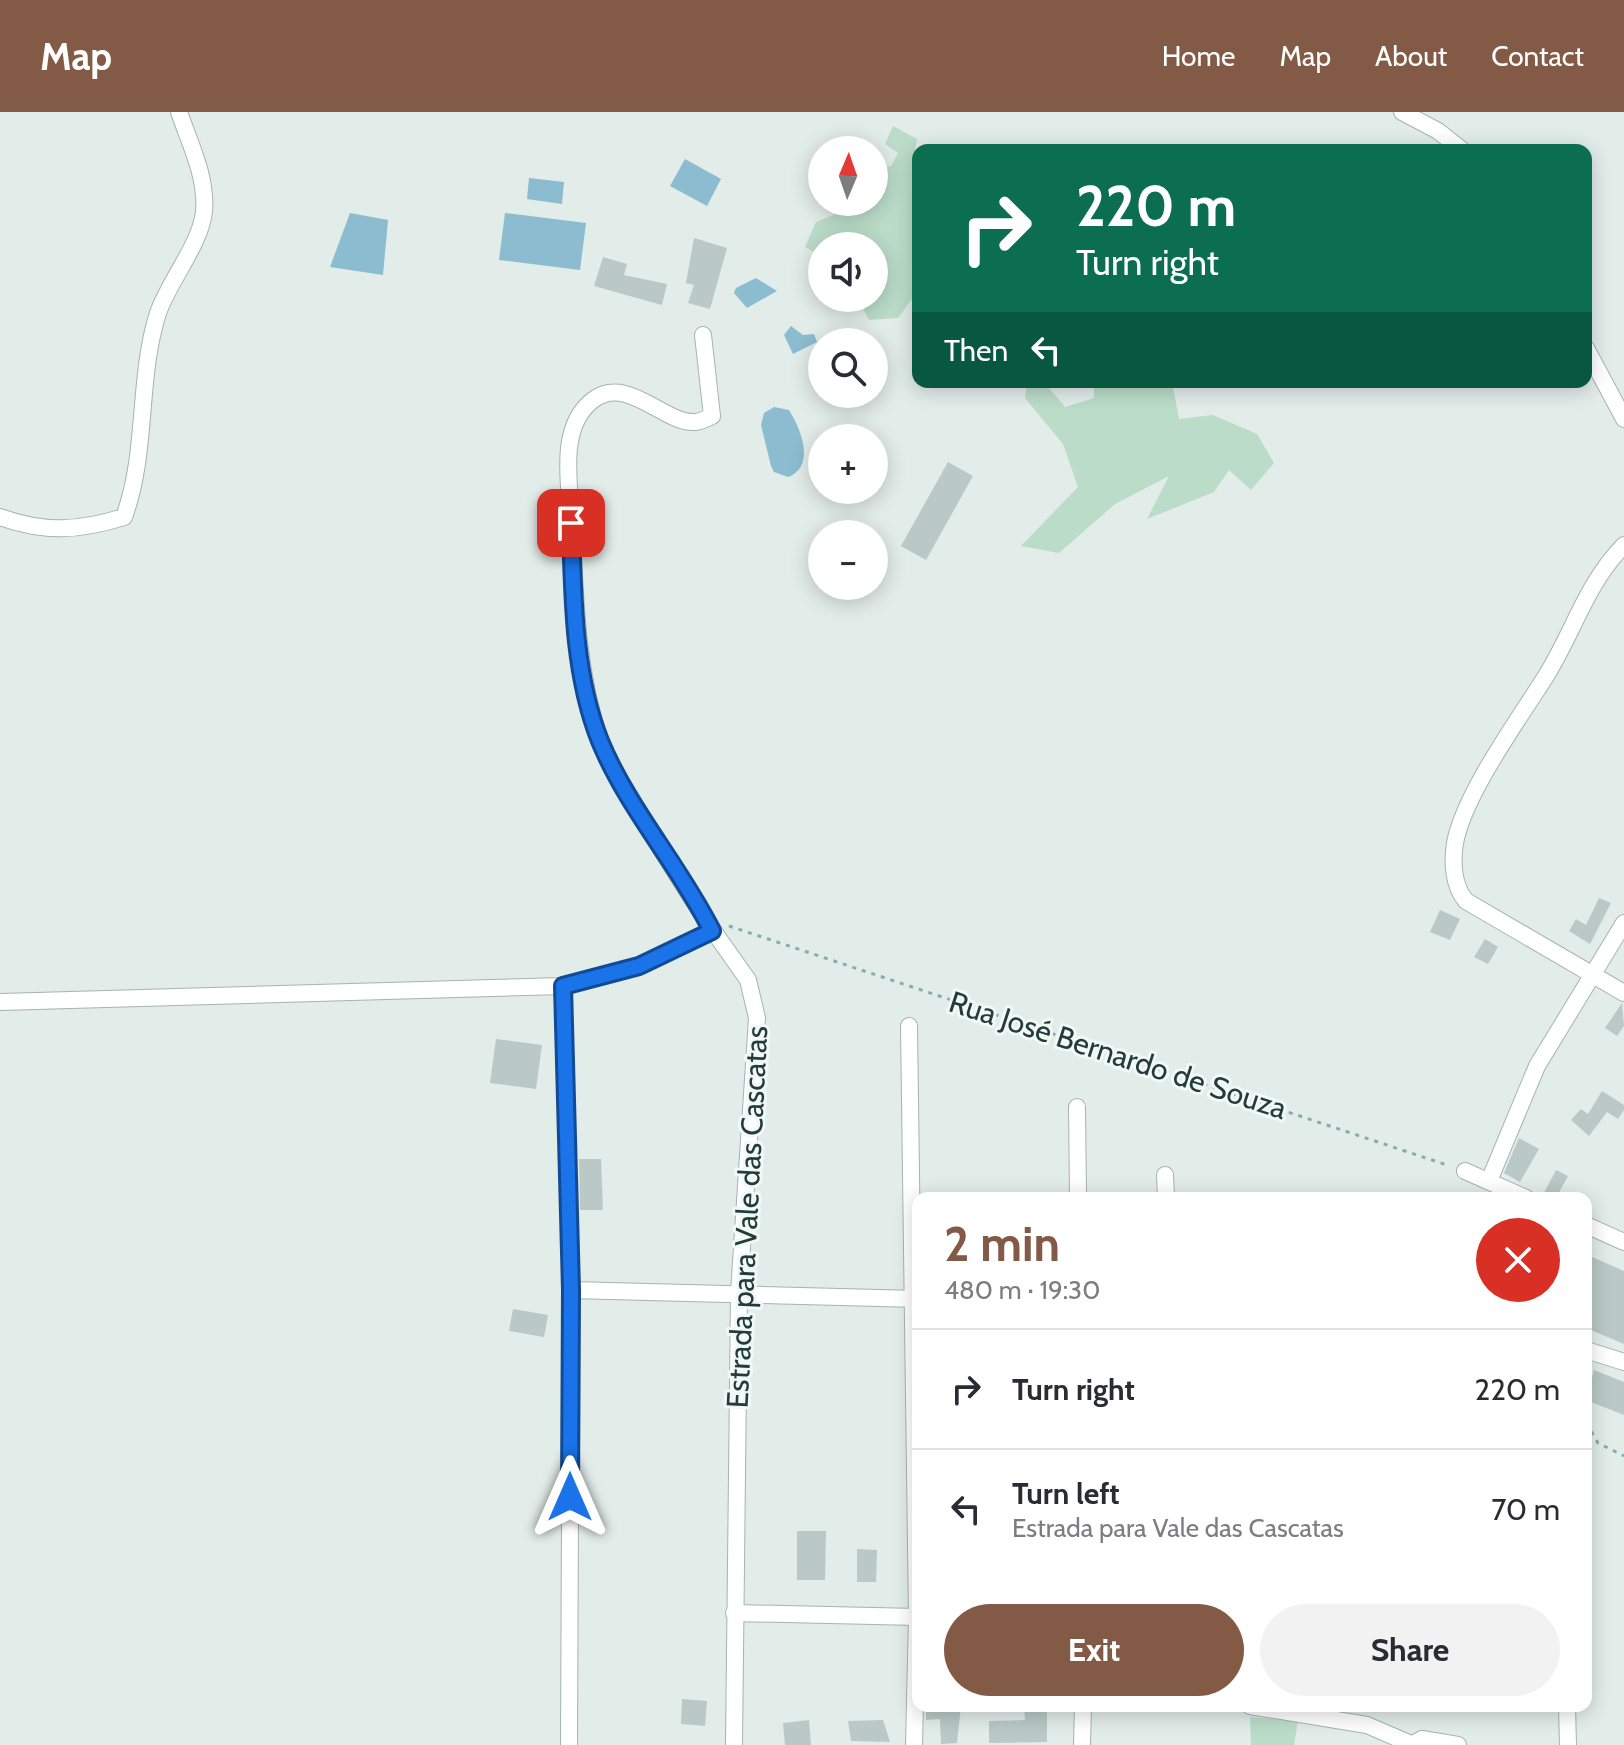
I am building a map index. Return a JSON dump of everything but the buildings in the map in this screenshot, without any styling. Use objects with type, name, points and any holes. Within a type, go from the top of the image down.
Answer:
[{"type":"street","points":[[0,517],[26,526],[86,529],[124,517],[136,484],[148,351],[159,310],[204,215],[203,182],[179,112]]},
{"type":"street","points":[[1402,112],[1438,131],[1454,144]]},
{"type":"street","name":"Estrada para Vale das Cascatas","points":[[703,335],[712,416],[695,422],[673,417],[634,395],[606,396],[593,400],[580,418],[568,448],[574,607],[589,700],[600,740],[647,826],[748,980],[757,1018],[739,1293],[734,1745]]},
{"type":"street","points":[[1592,359],[1624,419]]},
{"type":"street","points":[[1620,555],[1585,595],[1554,661],[1482,781],[1460,825],[1454,862],[1458,892],[1466,901],[1624,993]]},
{"type":"street","points":[[1489,1181],[1537,1066],[1624,923]]},
{"type":"street","points":[[0,1002],[563,986],[639,966],[710,925]]},
{"type":"street","points":[[563,986],[571,1290],[569,1745]]},
{"type":"street","points":[[909,1026],[913,1192]]},
{"type":"street","points":[[1077,1107],[1078,1192]]},
{"type":"street","points":[[1465,1171],[1513,1192]]},
{"type":"street","points":[[1165,1175],[1166,1192]]},
{"type":"street","points":[[1592,1228],[1624,1242]]},
{"type":"street","points":[[571,1290],[912,1299]]},
{"type":"street","points":[[1592,1352],[1624,1362]]},
{"type":"street","points":[[734,1613],[912,1617]]},
{"type":"street","points":[[914,1745],[915,1712]]},
{"type":"street","points":[[1082,1745],[1083,1712]]},
{"type":"street","points":[[1287,1712],[1367,1725],[1411,1745],[1422,1739],[1458,1745]]},
{"type":"street","points":[[1567,1712],[1568,1745]]},
{"type":"path","name":"Rua José Bernardo de Souza","points":[[710,925],[1465,1171]]},
{"type":"path","points":[[1592,1433],[1598,1443],[1624,1456]]},
{"type":"green space","points":[[893,126],[917,139],[916,144],[912,144],[912,299],[898,318],[869,320],[865,312],[888,312],[888,232],[812,232],[816,222],[831,216],[888,216],[888,167],[898,153],[888,146]]},
{"type":"green space","points":[[1026,388],[1049,388],[1065,407],[1094,398],[1094,388],[1173,388],[1179,419],[1213,415],[1257,434],[1274,463],[1251,490],[1229,470],[1214,492],[1147,519],[1169,476],[1115,504],[1059,553],[1021,546],[1078,487],[1063,444],[1025,398]]},
{"type":"green space","points":[[1250,1717],[1298,1721],[1294,1745],[1251,1745]]},
{"type":"water","points":[[685,159],[721,179],[707,206],[670,186]]},
{"type":"water","points":[[529,178],[564,182],[562,204],[527,199]]},
{"type":"water","points":[[350,213],[388,220],[383,275],[330,267]]},
{"type":"water","points":[[505,213],[586,223],[580,270],[499,260]]},
{"type":"water","points":[[756,278],[777,291],[747,308],[734,293],[736,288]]},
{"type":"water","points":[[791,326],[803,335],[808,335],[808,346],[793,354],[784,335]]},
{"type":"water","points":[[774,407],[789,410],[804,446],[802,465],[788,477],[774,472],[761,425],[764,413]]},
{"type":"route","points":[[570,1497],[571,1290],[563,986],[639,966],[712,931],[647,826],[600,740],[589,700],[574,607],[571,523]]}]
